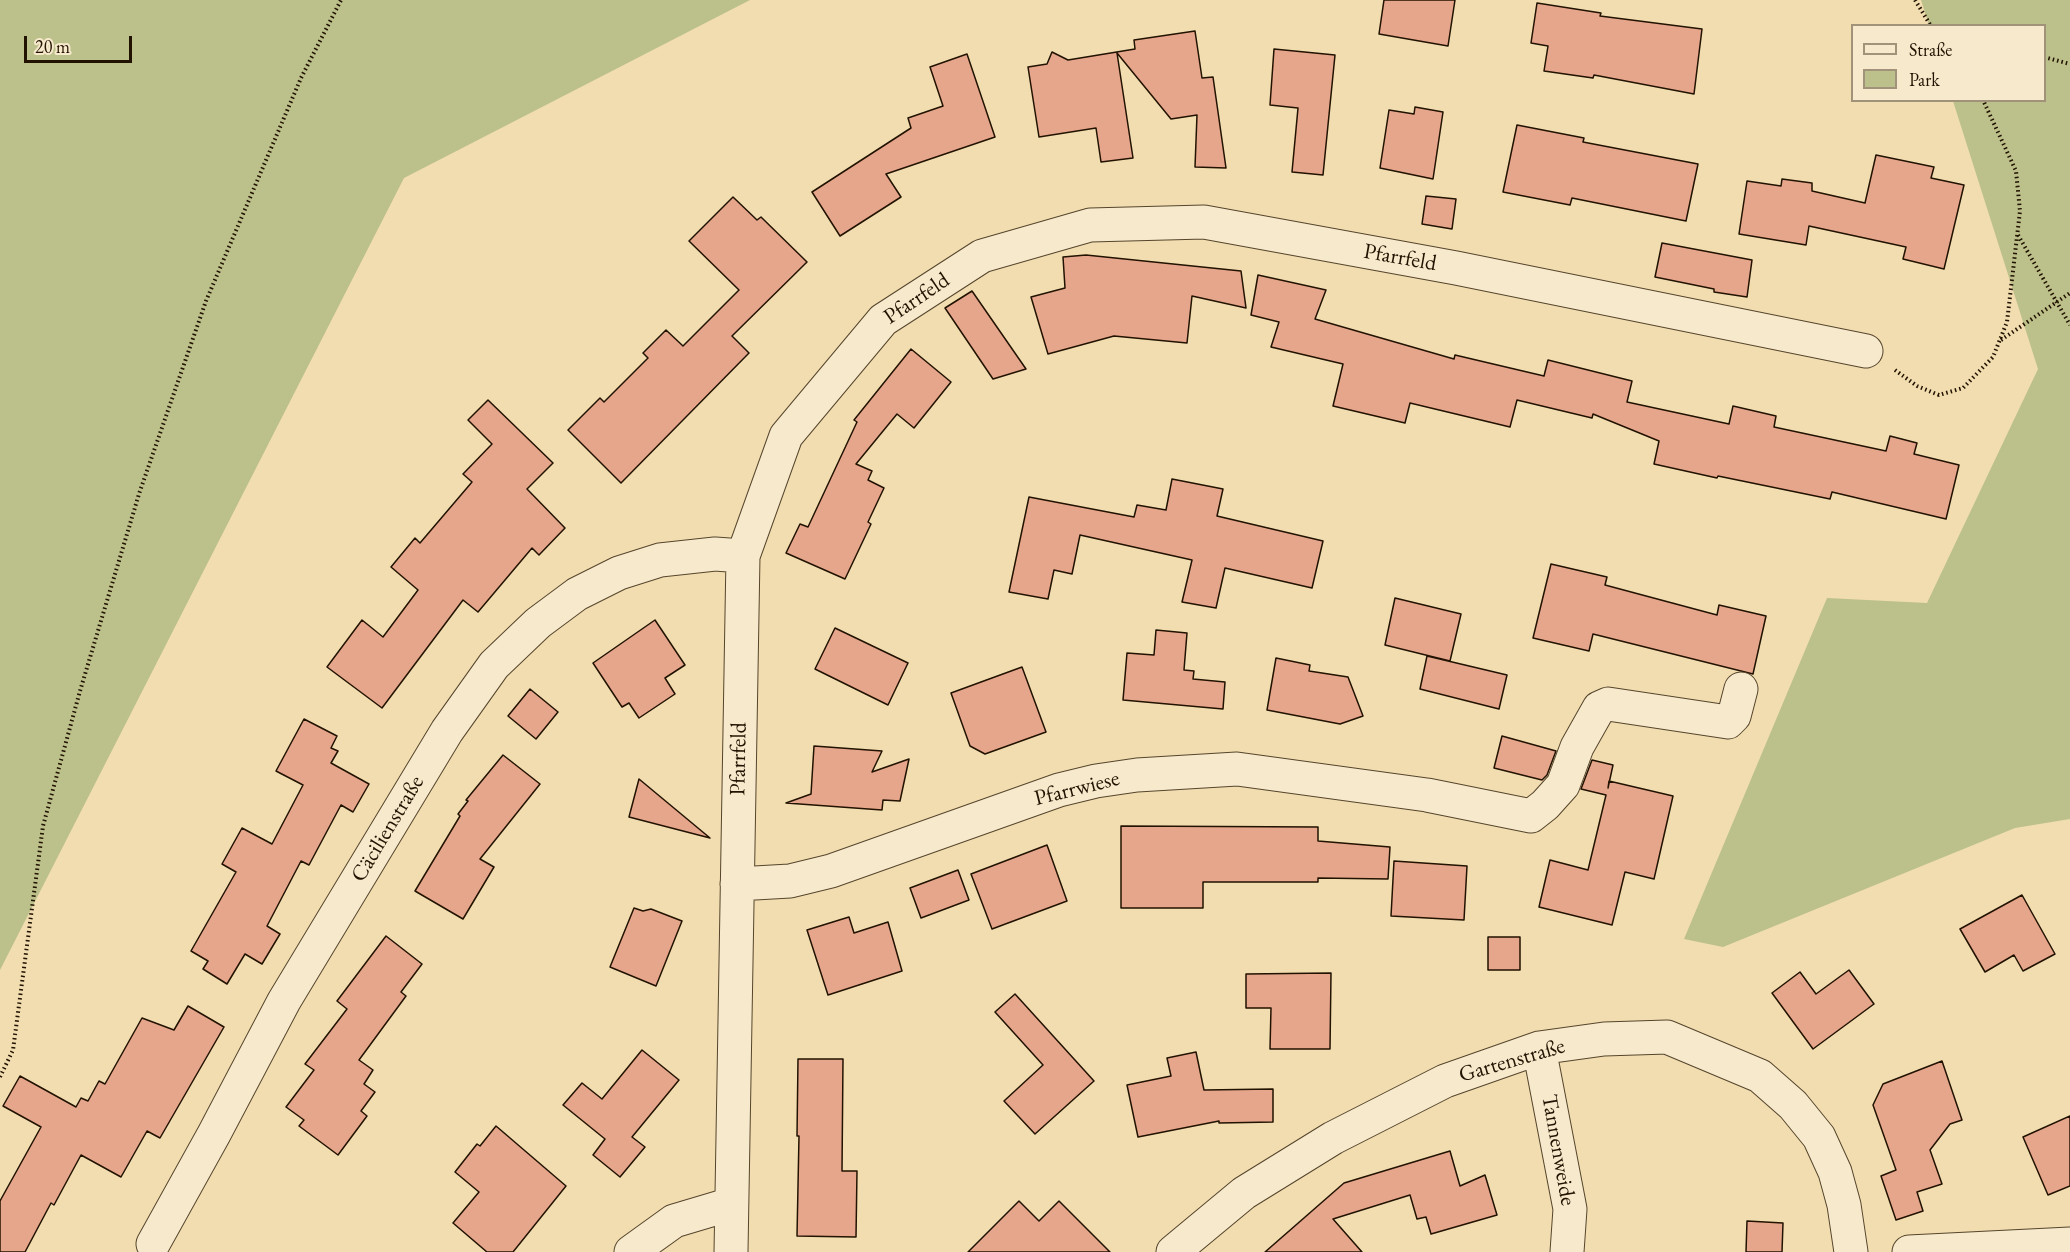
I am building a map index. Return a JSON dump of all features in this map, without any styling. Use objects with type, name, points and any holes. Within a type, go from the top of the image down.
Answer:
[{"type":"street","name":"Pfarrfeld","points":[[731,1252],[743,556],[786,436],[883,320],[982,256],[1090,225],[1204,222],[1467,270],[1866,351]]},
{"type":"street","name":"Cäcilienstraße","points":[[153,1244],[285,1001],[447,731],[494,665],[538,623],[577,594],[619,573],[660,560],[715,554],[743,556]]},
{"type":"street","name":"Pfarrwiese","points":[[737,884],[790,881],[831,871],[1059,790],[1096,781],[1137,775],[1237,769],[1428,795],[1531,816],[1545,805],[1563,785],[1577,747],[1599,708],[1608,704],[1728,722],[1734,716],[1741,689]]},
{"type":"street","name":"Gartenstraße","points":[[1173,1252],[1244,1193],[1333,1138],[1445,1081],[1539,1048],[1604,1038],[1667,1037],[1760,1076],[1793,1106],[1819,1137],[1835,1172],[1844,1205],[1851,1252]]},
{"type":"street","name":"Tannenweide","points":[[1539,1048],[1570,1209],[1567,1252]]},
{"type":"street","points":[[631,1252],[674,1221],[731,1204]]},
{"type":"street","points":[[1909,1252],[2070,1244]]},
{"type":"path","points":[[0,1077],[13,1050],[44,826],[80,691],[139,494],[206,301],[301,78],[341,0]]},
{"type":"path","points":[[1915,0],[1931,24]]},
{"type":"path","points":[[2046,58],[2070,64]]},
{"type":"path","points":[[1866,351],[1917,386],[1939,394],[1962,388],[1993,357],[2007,322],[2020,211],[2016,171],[1984,102]]},
{"type":"path","points":[[2018,234],[2070,325]]},
{"type":"path","points":[[2000,341],[2070,293]]},
{"type":"green space","points":[[0,0],[750,0],[404,178],[0,970]]},
{"type":"green space","points":[[1921,0],[2070,0],[2070,819],[2015,828],[1723,947],[1684,939],[1827,598],[1927,603],[2038,369],[1953,102],[2046,102],[2046,24],[1929,24]]},
{"type":"building","points":[[1384,0],[1455,0],[1448,46],[1379,34]]},
{"type":"building","points":[[1537,3],[1601,13],[1600,16],[1702,29],[1694,94],[1594,75],[1593,78],[1544,71],[1548,46],[1531,43]]},
{"type":"building","points":[[1195,31],[1202,78],[1213,77],[1226,168],[1195,167],[1197,115],[1171,119],[1117,53],[1133,158],[1101,162],[1096,128],[1039,137],[1028,67],[1047,64],[1052,52],[1068,60],[1135,49],[1134,40]]},
{"type":"building","points":[[1274,49],[1335,55],[1323,175],[1292,172],[1298,108],[1270,105]]},
{"type":"building","points":[[967,54],[995,137],[886,174],[901,197],[840,236],[812,192],[911,128],[908,118],[943,106],[930,67]]},
{"type":"building","points":[[1415,107],[1443,112],[1433,179],[1380,168],[1389,110],[1414,114]]},
{"type":"building","points":[[1517,125],[1584,138],[1583,142],[1698,164],[1686,221],[1572,198],[1570,205],[1503,192]]},
{"type":"building","points":[[1876,155],[1934,167],[1931,178],[1964,185],[1944,269],[1903,259],[1906,247],[1809,226],[1806,245],[1739,234],[1747,181],[1781,186],[1782,179],[1812,183],[1812,191],[1865,203]]},
{"type":"building","points":[[1426,196],[1456,199],[1452,229],[1422,224]]},
{"type":"building","points":[[733,197],[757,220],[761,217],[807,262],[732,336],[749,353],[621,483],[568,430],[600,398],[604,402],[648,358],[643,353],[666,330],[683,346],[739,290],[689,241]]},
{"type":"building","points":[[1662,243],[1752,260],[1747,297],[1714,292],[1714,289],[1655,277]]},
{"type":"building","points":[[1086,255],[1241,271],[1246,308],[1192,296],[1187,343],[1114,336],[1048,354],[1031,297],[1065,288],[1063,257]]},
{"type":"building","points":[[1258,275],[1326,290],[1315,319],[1454,359],[1455,355],[1544,376],[1548,360],[1632,381],[1627,402],[1729,424],[1733,406],[1776,416],[1774,427],[1886,451],[1890,436],[1917,443],[1914,454],[1959,465],[1946,519],[1832,492],[1830,499],[1654,464],[1659,441],[1593,414],[1592,418],[1517,400],[1510,427],[1410,403],[1405,423],[1333,406],[1343,364],[1271,347],[1279,322],[1251,315]]},
{"type":"building","points":[[972,291],[1026,369],[993,379],[945,308]]},
{"type":"building","points":[[911,349],[951,382],[914,428],[897,414],[856,464],[872,471],[868,480],[884,488],[868,522],[871,524],[845,579],[786,553],[800,524],[808,527],[857,422],[854,420]]},
{"type":"building","points":[[488,400],[553,463],[527,489],[565,528],[539,555],[532,548],[478,612],[463,600],[382,708],[327,667],[362,620],[383,637],[418,590],[391,567],[415,538],[420,543],[472,482],[463,474],[492,444],[468,420]]},
{"type":"building","points":[[1172,479],[1223,489],[1217,516],[1323,541],[1312,588],[1225,568],[1216,608],[1182,602],[1192,560],[1080,535],[1072,574],[1054,570],[1048,599],[1009,592],[1029,497],[1134,517],[1137,505],[1166,510]]},
{"type":"building","points":[[1551,564],[1607,577],[1605,585],[1717,615],[1719,605],[1766,616],[1753,674],[1593,634],[1589,651],[1533,638]]},
{"type":"building","points":[[1395,598],[1461,614],[1450,661],[1385,645]]},
{"type":"building","points":[[655,620],[685,665],[665,678],[675,694],[639,718],[629,703],[622,707],[593,663]]},
{"type":"building","points":[[835,628],[908,663],[888,705],[815,669]]},
{"type":"building","points":[[1156,630],[1187,633],[1184,670],[1194,671],[1193,679],[1225,682],[1223,709],[1123,700],[1127,653],[1154,655]]},
{"type":"building","points":[[1427,656],[1507,675],[1499,709],[1420,689]]},
{"type":"building","points":[[1276,658],[1310,665],[1309,671],[1348,677],[1363,716],[1340,724],[1267,710]]},
{"type":"building","points":[[1022,667],[1046,732],[985,754],[970,746],[951,693]]},
{"type":"building","points":[[530,689],[558,712],[536,739],[508,716]]},
{"type":"building","points":[[304,719],[337,736],[331,748],[338,751],[331,763],[369,784],[353,812],[341,805],[309,865],[301,861],[267,926],[280,934],[262,964],[245,954],[227,984],[203,969],[208,961],[191,951],[236,872],[222,864],[242,828],[272,844],[303,785],[276,771]]},
{"type":"building","points":[[1502,736],[1556,751],[1547,775],[1542,780],[1494,768]]},
{"type":"building","points":[[814,746],[882,751],[872,772],[909,759],[900,801],[883,800],[882,810],[786,803],[811,794]]},
{"type":"building","points":[[503,755],[540,784],[480,859],[494,867],[463,919],[415,891],[460,816],[458,814],[468,801],[466,800]]},
{"type":"building","points":[[1592,760],[1613,765],[1609,781],[1673,796],[1654,879],[1625,872],[1612,925],[1539,907],[1550,860],[1588,870],[1606,795],[1581,789]]},
{"type":"building","points":[[639,779],[710,838],[629,817]]},
{"type":"building","points":[[1121,826],[1318,827],[1318,841],[1390,847],[1388,879],[1318,878],[1318,882],[1203,882],[1203,908],[1121,908]]},
{"type":"building","points":[[1047,845],[1067,901],[992,929],[971,874]]},
{"type":"building","points":[[1394,861],[1467,866],[1464,920],[1391,916]]},
{"type":"building","points":[[958,870],[969,900],[921,918],[910,888]]},
{"type":"building","points":[[2022,895],[2055,954],[2023,971],[2014,955],[1985,972],[1960,929]]},
{"type":"building","points":[[634,908],[643,911],[651,909],[682,921],[656,986],[610,967]]},
{"type":"building","points":[[849,917],[854,933],[888,922],[902,971],[828,995],[807,930]]},
{"type":"building","points":[[386,936],[422,964],[401,992],[406,996],[359,1060],[373,1070],[364,1084],[375,1092],[361,1111],[367,1116],[338,1155],[299,1126],[304,1120],[286,1107],[314,1070],[305,1064],[347,1009],[337,1001]]},
{"type":"building","points":[[1488,937],[1520,937],[1520,970],[1488,970]]},
{"type":"building","points":[[1849,970],[1874,1004],[1813,1049],[1772,993],[1800,972],[1816,994]]},
{"type":"building","points":[[1331,973],[1330,1049],[1270,1049],[1271,1008],[1246,1008],[1246,974]]},
{"type":"building","points":[[1015,994],[1094,1081],[1035,1134],[1004,1101],[1043,1065],[995,1012]]},
{"type":"building","points":[[188,1006],[224,1027],[160,1138],[147,1131],[121,1177],[81,1155],[54,1205],[51,1203],[25,1252],[0,1252],[0,1201],[41,1127],[3,1106],[20,1076],[76,1107],[81,1098],[88,1101],[99,1081],[105,1084],[142,1018],[174,1030]]},
{"type":"building","points":[[642,1050],[679,1080],[632,1137],[645,1147],[620,1177],[593,1155],[605,1139],[563,1105],[582,1083],[602,1099]]},
{"type":"building","points":[[1196,1052],[1204,1090],[1273,1089],[1273,1122],[1219,1123],[1219,1121],[1138,1137],[1127,1085],[1171,1076],[1167,1058]]},
{"type":"building","points":[[798,1059],[843,1059],[842,1171],[857,1171],[856,1237],[797,1236]]},
{"type":"building","points":[[1942,1061],[1962,1120],[1950,1124],[1930,1150],[1942,1184],[1917,1192],[1923,1211],[1896,1220],[1881,1176],[1896,1170],[1873,1105],[1883,1084]]},
{"type":"building","points":[[2070,1116],[2070,1186],[2048,1195],[2023,1137]]},
{"type":"building","points":[[496,1126],[566,1186],[513,1252],[487,1252],[453,1223],[479,1192],[455,1172],[477,1144],[480,1146]]},
{"type":"building","points":[[1450,1151],[1460,1186],[1485,1175],[1497,1215],[1431,1234],[1426,1217],[1417,1219],[1410,1195],[1333,1219],[1362,1252],[1265,1252],[1344,1183]]},
{"type":"building","points":[[1019,1201],[1039,1221],[1059,1201],[1110,1252],[968,1252]]},
{"type":"building","points":[[1747,1221],[1783,1223],[1782,1252],[1746,1252]]}]
